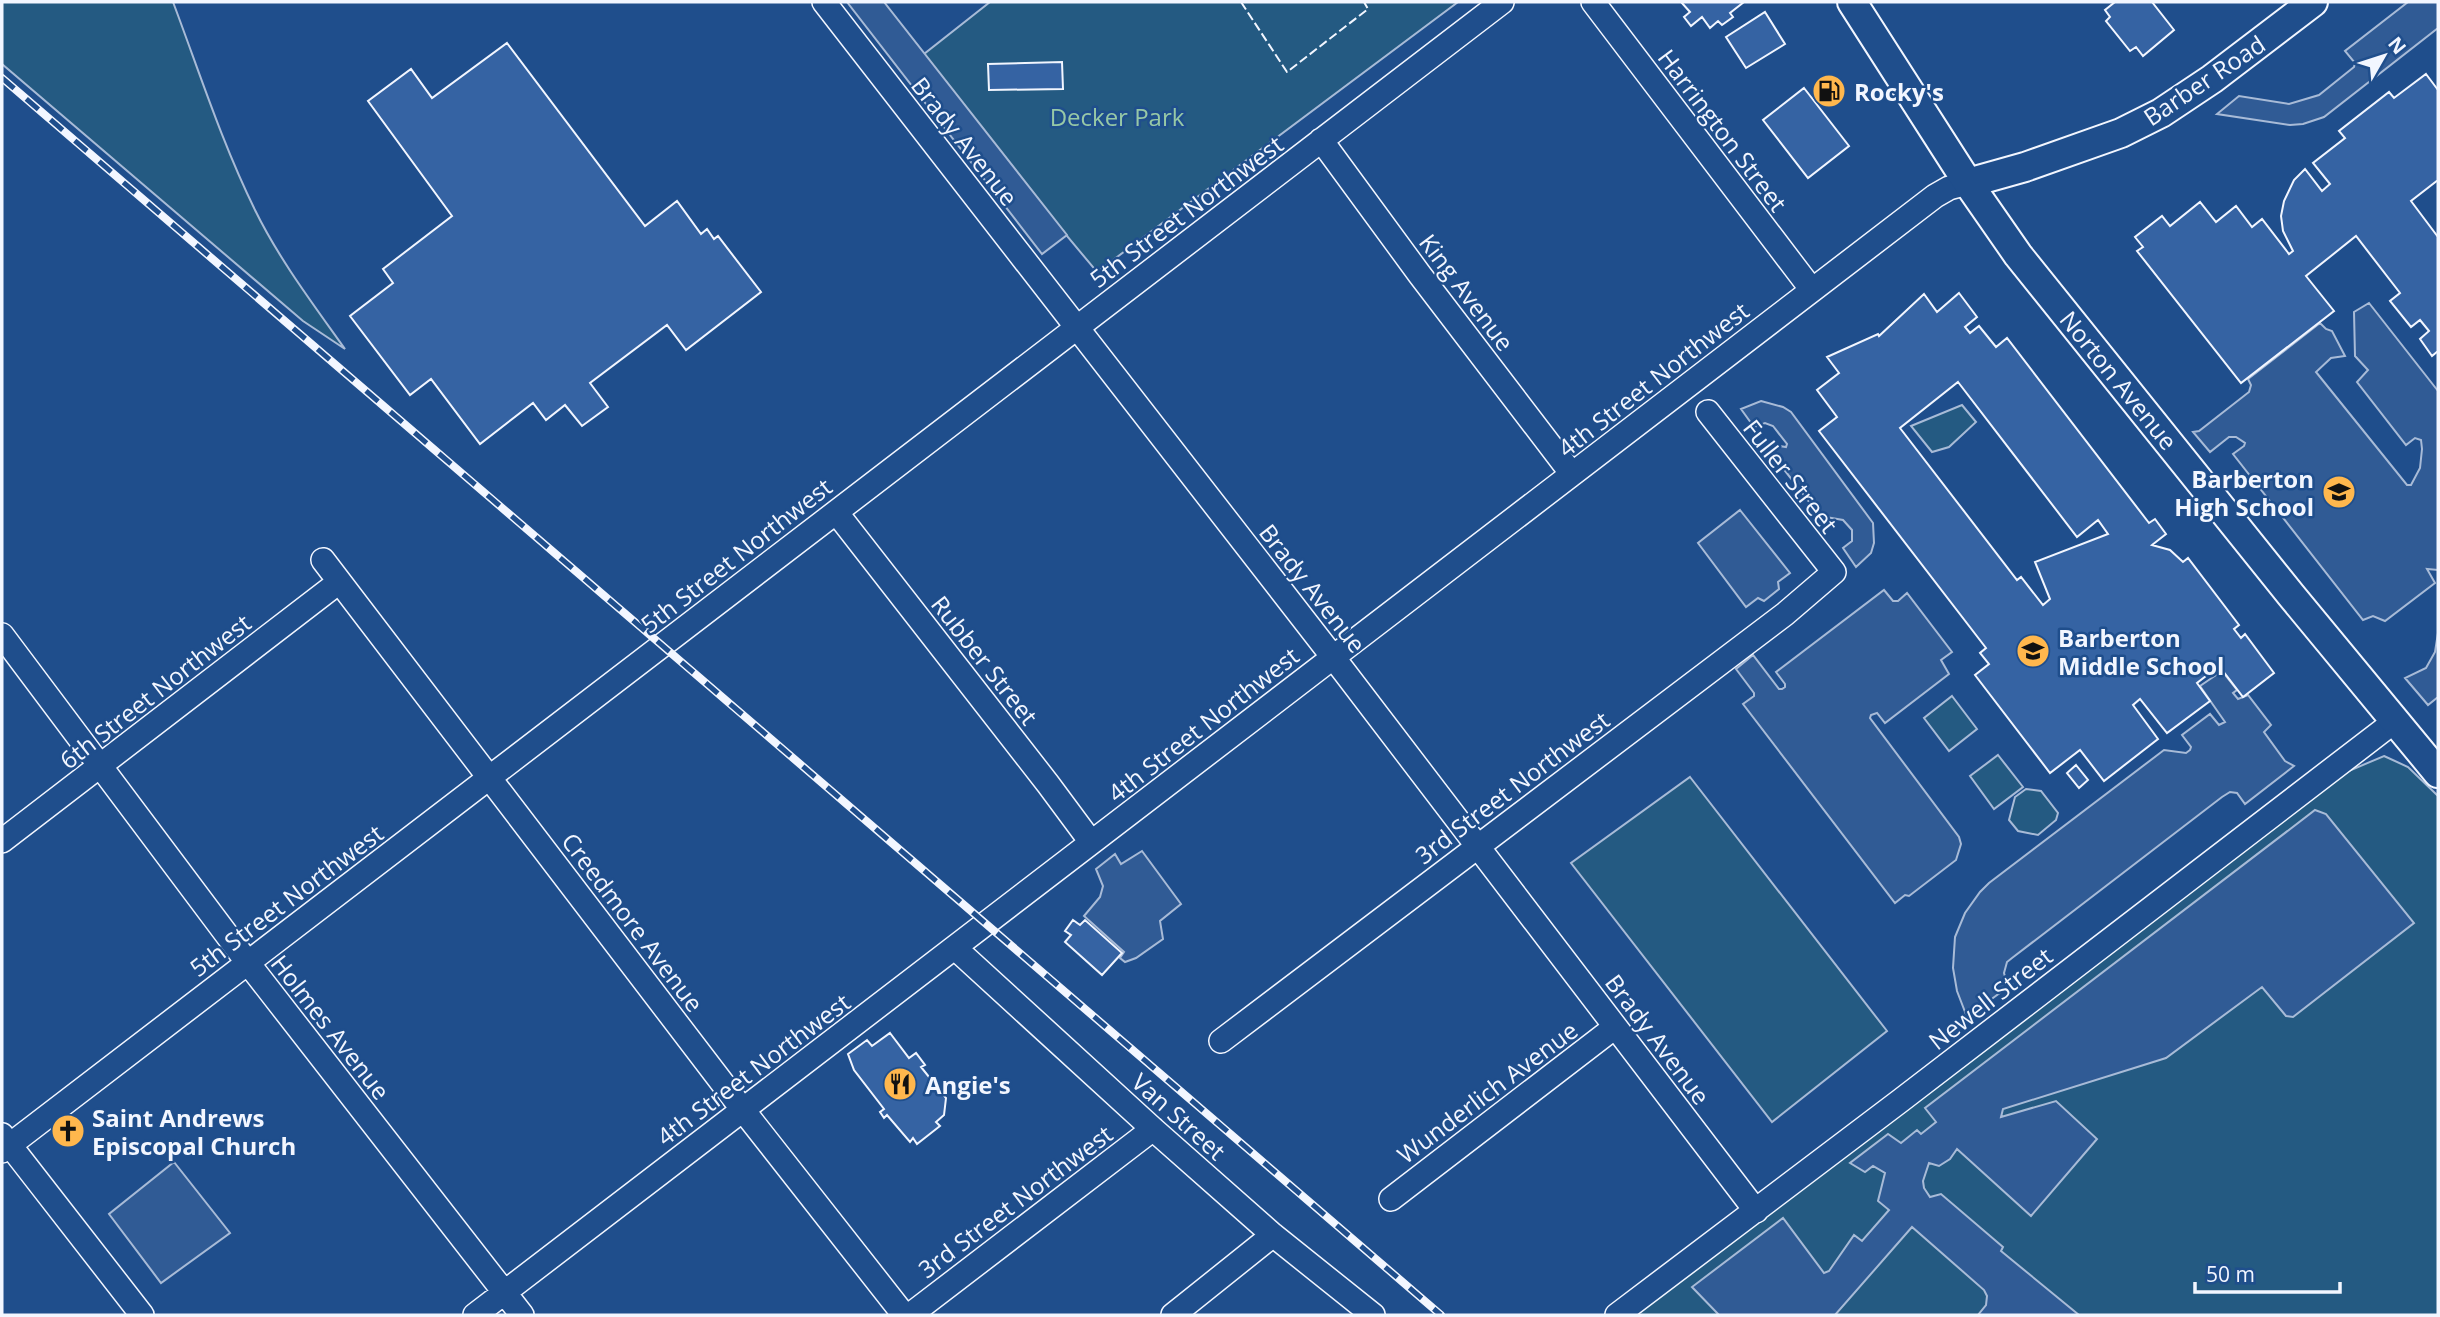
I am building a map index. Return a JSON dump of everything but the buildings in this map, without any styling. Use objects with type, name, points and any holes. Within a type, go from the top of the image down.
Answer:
[{"type":"main road","name":"Norton Avenue","points":[[1852,2],[1968,183],[2018,255],[2438,773]]},
{"type":"main road","name":"Barber Road","points":[[1968,183],[2025,167],[2121,133],[2161,113],[2212,79],[2313,2]]},
{"type":"street","name":"Brady Avenue","points":[[824,2],[1333,657],[1756,1211]]},
{"type":"street","name":"5th Street Northwest","points":[[5,1144],[248,963],[1502,2]]},
{"type":"street","name":"Harrington Street","points":[[1593,2],[1812,290]]},
{"type":"street","name":"King Avenue","points":[[1321,140],[1572,474]]},
{"type":"street","name":"4th Street Northwest","points":[[475,1315],[1935,196],[1948,188],[1968,183]]},
{"type":"street","name":"Fuller Street","points":[[1708,412],[1834,572]]},
{"type":"street","name":"Rubber Street","points":[[836,512],[1091,842]]},
{"type":"street","name":"Creedmore Avenue","points":[[323,559],[743,1110],[904,1315]]},
{"type":"street","name":"3rd Street Northwest","points":[[1221,1041],[1784,614],[1834,572]]},
{"type":"street","name":"6th Street Northwest","points":[[2,841],[339,582]]},
{"type":"street","name":"Holmes Avenue","points":[[2,635],[248,963],[522,1315]]},
{"type":"street","name":"Newell Street","points":[[1617,1315],[2395,721]]},
{"type":"street","name":"Van Street","points":[[955,948],[1273,1235],[1373,1315]]},
{"type":"street","name":"Wunderlich Avenue","points":[[1391,1199],[1615,1027]]},
{"type":"street","name":"3rd Street Northwest","points":[[910,1315],[1153,1129]]},
{"type":"street","points":[[5,1144],[142,1315]]},
{"type":"street","points":[[1173,1315],[1273,1235]]},
{"type":"green space","points":[[2,2],[173,2],[221,133],[255,210],[286,264],[345,349],[303,321],[2,64]]},
{"type":"green space","name":"Decker Park","points":[[990,2],[1458,2],[1097,272],[919,58]]},
{"type":"green space","points":[[1962,405],[1976,422],[1949,447],[1932,452],[1911,426]]},
{"type":"green space","points":[[1952,696],[1977,729],[1949,751],[1924,718]]},
{"type":"green space","points":[[1998,755],[2023,787],[1994,809],[1970,776]]},
{"type":"green space","points":[[2384,756],[2408,767],[2438,796],[2438,1315],[1634,1315],[2344,773]]},
{"type":"green space","points":[[1690,777],[1887,1031],[1772,1122],[1571,863]]},
{"type":"green space","points":[[2026,789],[2041,791],[2058,813],[2056,820],[2038,835],[2018,831],[2009,820],[2015,797]]},
{"type":"shaded area","points":[[847,2],[884,2],[1067,235],[1042,254]]},
{"type":"shaded area","points":[[2408,2],[2438,2],[2438,28],[2324,117],[2290,125],[2217,114],[2239,96],[2289,104],[2319,95],[2354,67],[2355,63],[2345,51]]},
{"type":"shaded area","points":[[2369,303],[2438,391],[2438,570],[2427,569],[2435,583],[2385,621],[2373,616],[2363,620],[2233,454],[2245,443],[2236,437],[2229,437],[2210,452],[2193,432],[2199,431],[2249,392],[2251,385],[2248,379],[2320,323],[2332,331],[2345,356],[2331,358],[2316,372],[2407,485],[2411,485],[2420,468],[2421,440],[2415,438],[2406,445],[2357,382],[2368,370],[2355,356],[2354,312]]},
{"type":"shaded area","points":[[1761,401],[1791,412],[1873,523],[1874,543],[1871,553],[1856,567],[1843,548],[1852,541],[1852,530],[1843,520],[1820,516],[1772,454],[1774,445],[1786,447],[1787,444],[1773,426],[1765,423],[1754,427],[1741,409]]},
{"type":"shaded area","points":[[1740,510],[1790,573],[1778,582],[1779,589],[1764,601],[1758,598],[1746,607],[1698,543]]},
{"type":"shaded area","points":[[1884,590],[1893,601],[1898,601],[1907,593],[1952,652],[1941,660],[1949,674],[1885,723],[1877,713],[1870,718],[1959,837],[1961,844],[1956,860],[1909,896],[1905,895],[1895,903],[1743,704],[1754,696],[1754,693],[1736,669],[1753,655],[1779,689],[1782,689],[1785,684],[1776,672]]},
{"type":"shaded area","points":[[2438,633],[2438,697],[2428,705],[2405,678],[2426,668],[2435,652]]},
{"type":"shaded area","points":[[2222,671],[2237,690],[2233,693],[2238,699],[2248,695],[2271,725],[2264,732],[2285,761],[2294,766],[2245,804],[2237,793],[2230,792],[2222,797],[2012,958],[2007,962],[2004,973],[2006,980],[2012,984],[1967,1017],[1957,991],[1953,968],[1955,937],[1965,913],[1980,892],[2164,750],[2186,753],[2190,750],[2191,747],[2182,735],[2210,714],[2219,725],[2225,722],[2200,686]]},
{"type":"shaded area","points":[[2315,810],[2326,814],[2414,923],[2293,1017],[2286,1016],[2262,987],[2166,1058],[2003,1109],[2001,1117],[2056,1101],[2097,1139],[2031,1216],[1957,1149],[1950,1159],[1939,1166],[1929,1163],[1923,1181],[1930,1197],[1941,1194],[2003,1247],[2001,1251],[2079,1315],[1978,1315],[1986,1305],[1987,1296],[1984,1290],[1912,1227],[1835,1315],[1719,1315],[1692,1287],[1783,1218],[1824,1273],[1829,1271],[1854,1235],[1862,1241],[1889,1210],[1878,1201],[1885,1173],[1873,1166],[1865,1172],[1850,1163],[1888,1134],[1901,1143],[1917,1130],[1921,1134],[1936,1122],[1925,1108]]},
{"type":"shaded area","points":[[1142,851],[1181,904],[1160,921],[1163,939],[1136,958],[1125,962],[1120,958],[1124,952],[1084,916],[1100,897],[1103,886],[1096,869],[1115,854],[1121,864]]},
{"type":"shaded area","points":[[174,1162],[230,1233],[161,1283],[109,1214]]},
{"type":"railway","points":[[2,78],[1441,1315]]},
{"type":"fence","points":[[1241,2],[1287,72],[1368,9],[1364,2]]},
{"type":"place","name":"Rocky's","points":[[1829,91]]},
{"type":"place","name":"Barberton High School","points":[[2339,492]]},
{"type":"place","name":"Barberton Middle School","points":[[2033,651]]},
{"type":"place","name":"Angie's","points":[[900,1084]]},
{"type":"place","name":"Saint Andrews Episcopal Church","points":[[68,1131]]}]
